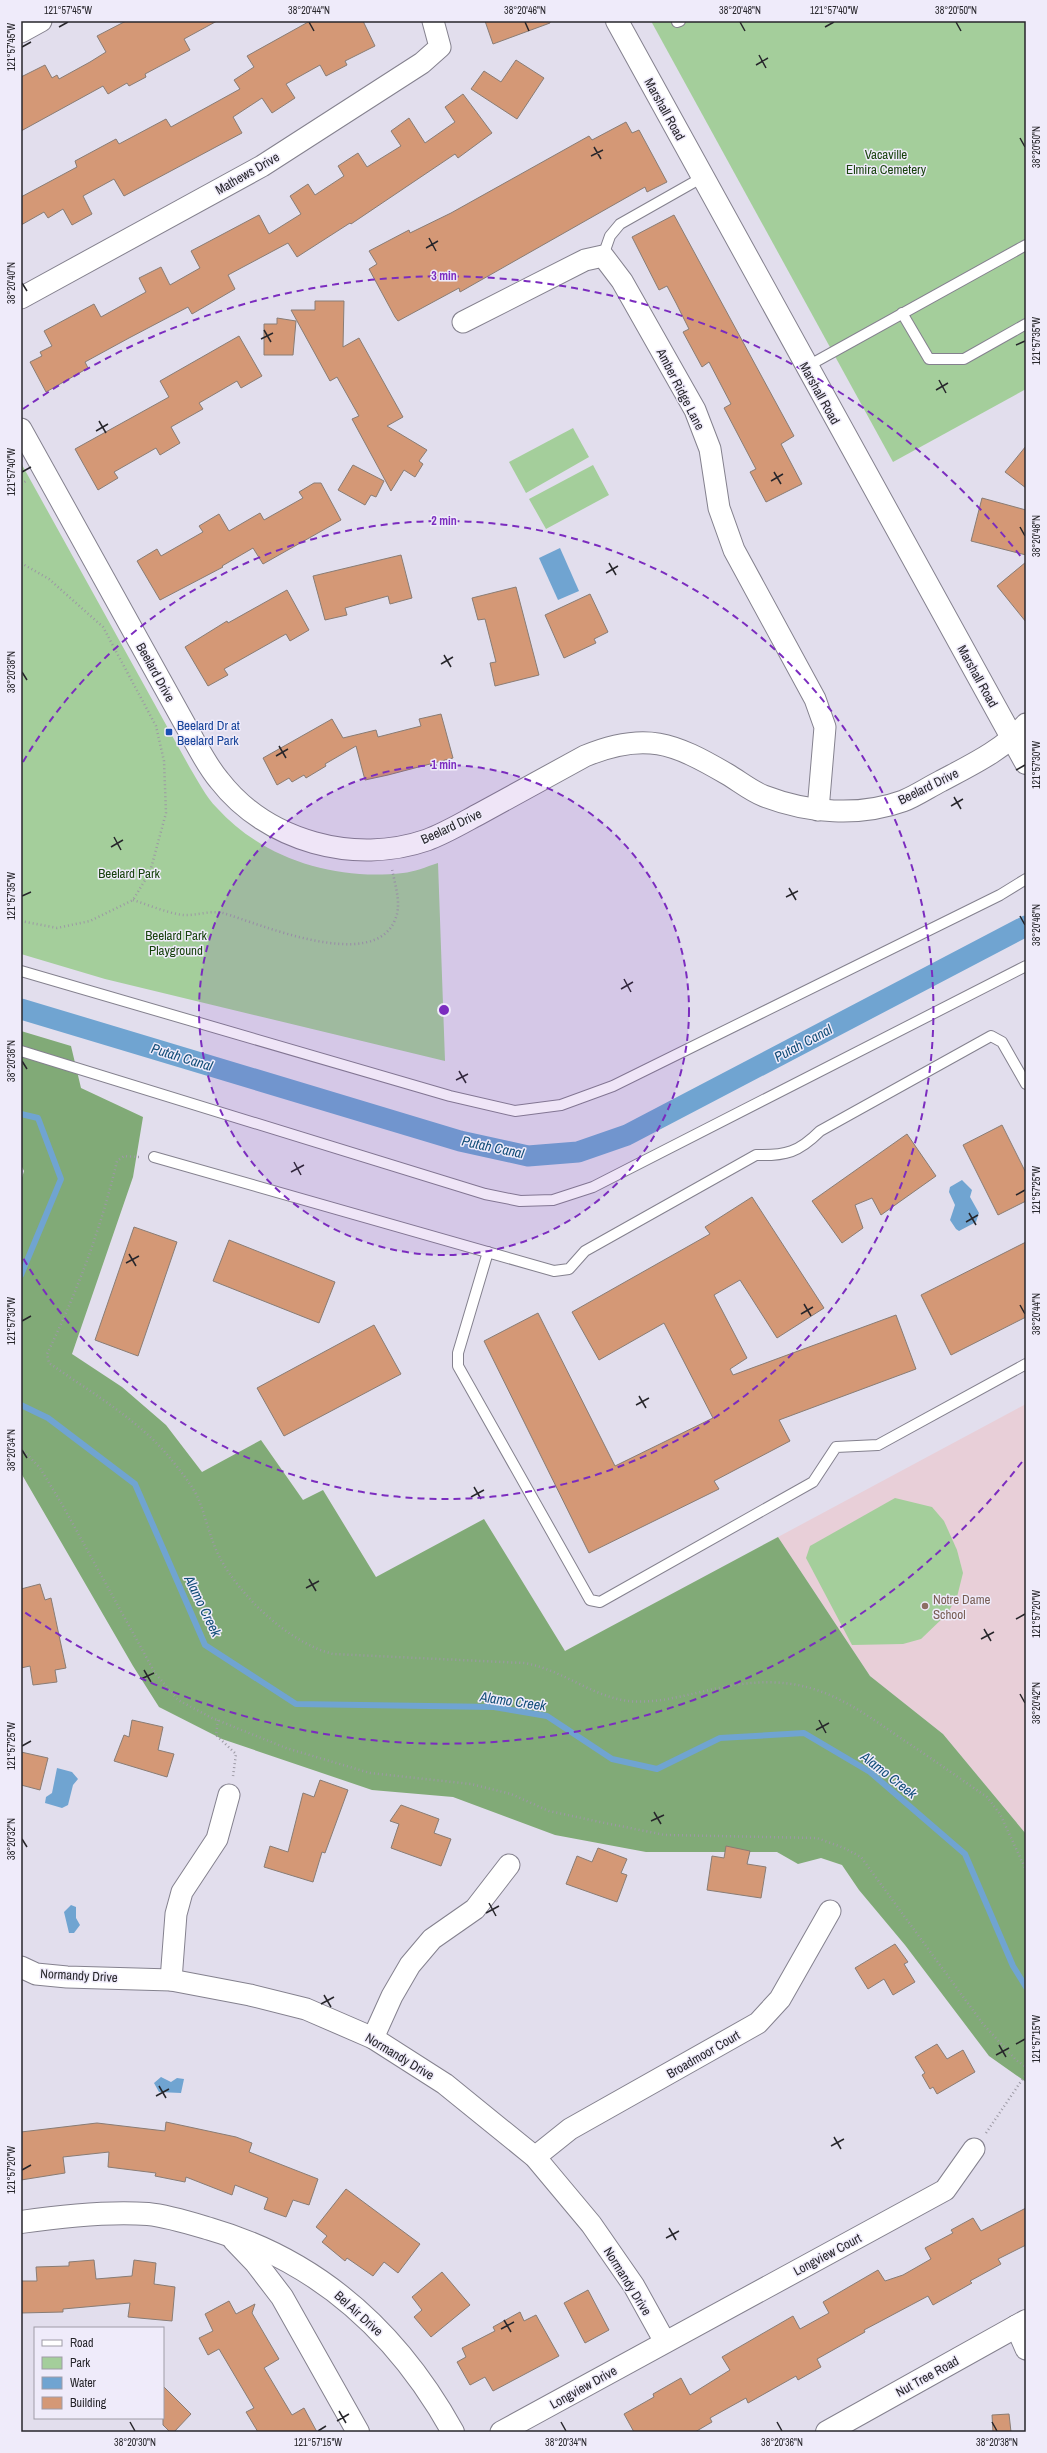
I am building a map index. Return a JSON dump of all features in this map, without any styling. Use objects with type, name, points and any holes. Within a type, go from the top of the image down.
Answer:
[{"type":"street","points":[[21,32],[41,21]]},
{"type":"street","name":"Mathews Drive","points":[[21,298],[262,166],[422,63],[440,47],[433,21]]},
{"type":"street","name":"Marshall Road","points":[[617,21],[806,367],[1022,734],[1026,764]]},
{"type":"street","points":[[463,322],[585,260],[603,256]]},
{"type":"street","name":"Amber Ridge Lane","points":[[603,256],[622,281],[695,410],[710,449],[719,508],[734,550],[815,699],[825,727],[818,810]]},
{"type":"street","name":"Beelard Drive","points":[[21,429],[192,736],[219,781],[249,809],[292,835],[330,847],[388,850],[427,840],[445,832],[585,756],[603,749],[642,742],[661,743],[682,750],[763,796],[818,810],[860,811],[904,801],[979,760],[1022,734]]},
{"type":"street","points":[[171,1980],[176,1914],[182,1892],[217,1839],[229,1795]]},
{"type":"street","points":[[373,2038],[392,1996],[410,1965],[432,1939],[475,1910],[510,1865]]},
{"type":"street","name":"Broadmoor Court","points":[[535,2157],[570,2129],[758,2023],[780,1999],[830,1910]]},
{"type":"street","name":"Normandy Drive","points":[[21,1967],[36,1974],[67,1977],[171,1980],[250,1995],[306,2009],[373,2038],[445,2084],[535,2157],[595,2230],[634,2286],[665,2342]]},
{"type":"street","name":"Longview Court","points":[[665,2342],[945,2190],[974,2149]]},
{"type":"street","name":"Bel Air Drive","points":[[21,2222],[91,2215],[149,2214],[229,2234],[289,2260],[338,2293],[374,2323],[404,2356],[436,2401],[453,2432]]},
{"type":"street","points":[[229,2234],[256,2263],[282,2297],[358,2432]]},
{"type":"street","points":[[1021,2323],[1026,2349]]},
{"type":"street","name":"Nut Tree Road","points":[[827,2432],[1021,2323]]},
{"type":"street","name":"Longview Drive","points":[[501,2432],[665,2342]]},
{"type":"lane","points":[[603,256],[610,236],[620,224],[703,177]]},
{"type":"lane","points":[[806,367],[1026,245]]},
{"type":"lane","points":[[902,313],[929,359],[964,359],[1026,324]]},
{"type":"lane","points":[[21,971],[450,1096],[515,1111],[561,1105],[612,1086],[993,899],[1026,880]]},
{"type":"lane","points":[[21,1051],[485,1194],[520,1201],[553,1200],[599,1184],[1026,966]]},
{"type":"lane","points":[[154,1157],[554,1271],[569,1269],[585,1251],[756,1156],[779,1156],[798,1149],[820,1131],[991,1036],[1002,1042],[1026,1084]]},
{"type":"lane","points":[[488,1252],[458,1353],[458,1366],[590,1600],[600,1602],[813,1482],[836,1447],[878,1445],[1026,1364]]},
{"type":"path","points":[[21,563],[48,579],[103,627],[156,726],[164,761],[166,813],[150,872],[133,900],[90,921],[57,928],[21,921]]},
{"type":"path","points":[[133,900],[183,915],[220,912],[287,936],[345,944],[366,942],[384,934],[395,920],[399,904],[388,850]]},
{"type":"path","points":[[154,1157],[124,1156],[117,1161],[88,1260],[74,1298],[47,1354],[49,1363],[138,1426],[170,1458],[197,1496],[219,1556],[232,1577],[292,1636],[314,1649],[333,1654],[524,1663],[542,1666],[608,1696],[646,1702],[742,1684],[776,1682],[821,1691],[848,1702],[988,1797],[1000,1814],[1026,1870]]},
{"type":"path","points":[[21,1448],[40,1468],[64,1506],[155,1673],[178,1700],[218,1720],[286,1748],[370,1773],[471,1784],[511,1794],[549,1811],[666,1835],[817,1838],[844,1848],[861,1858],[983,2024],[1016,2060],[1026,2066]]},
{"type":"path","points":[[218,1720],[216,1735],[236,1754],[229,1795]]},
{"type":"path","points":[[974,2149],[1026,2074]]},
{"type":"shaded area","name":"Notre Dame School","points":[[1026,1404],[1026,1834],[943,1734],[870,1676],[778,1537]]},
{"type":"green space","name":"Vacaville Elmira Cemetery","points":[[651,21],[1026,21],[1026,389],[893,462]]},
{"type":"green space","points":[[573,428],[589,457],[526,493],[509,462]]},
{"type":"green space","name":"Beelard Park","points":[[21,463],[202,789],[217,808],[235,826],[256,841],[278,853],[302,863],[326,869],[377,875],[407,872],[438,863],[445,1061],[105,979],[21,954]]},
{"type":"green space","points":[[593,465],[609,495],[546,529],[529,499]]},
{"type":"green space","points":[[21,1031],[71,1046],[81,1088],[143,1117],[133,1177],[72,1354],[122,1387],[166,1425],[202,1472],[261,1440],[303,1500],[323,1490],[376,1577],[484,1519],[565,1651],[778,1537],[870,1676],[943,1734],[1026,1834],[1026,2082],[989,2056],[905,1945],[859,1890],[842,1865],[821,1858],[798,1864],[777,1852],[646,1852],[555,1835],[453,1797],[372,1790],[222,1739],[159,1707],[133,1666],[21,1473],[21,1181],[24,1171],[21,1165]]},
{"type":"green space","points":[[895,1498],[932,1507],[944,1521],[957,1550],[963,1573],[957,1597],[947,1614],[921,1639],[903,1644],[852,1645],[806,1558],[810,1546]]},
{"type":"water","points":[[560,548],[579,591],[558,600],[539,558]]},
{"type":"water","points":[[962,1180],[972,1190],[970,1197],[979,1213],[976,1222],[959,1231],[950,1220],[955,1205],[949,1192],[950,1187]]},
{"type":"water","points":[[57,1768],[72,1772],[78,1779],[73,1785],[68,1805],[62,1808],[45,1803],[46,1797],[52,1793]]},
{"type":"water","points":[[71,1905],[76,1907],[76,1918],[80,1925],[74,1933],[69,1933],[64,1912]]},
{"type":"water","points":[[161,2077],[171,2082],[177,2078],[184,2079],[181,2093],[159,2092],[154,2083]]},
{"type":"building","points":[[126,21],[217,21],[184,39],[190,50],[145,74],[146,77],[129,86],[127,83],[108,94],[103,86],[21,131],[21,77],[45,65],[52,78],[57,75],[59,79],[106,52],[97,36]]},
{"type":"building","points":[[310,21],[363,21],[375,46],[345,61],[347,65],[326,76],[320,65],[286,84],[295,98],[272,113],[262,98],[233,117],[242,133],[124,196],[114,179],[83,196],[92,214],[72,225],[63,209],[48,218],[44,212],[21,225],[21,197],[77,167],[75,161],[116,139],[119,144],[166,119],[171,127],[240,89],[234,80],[254,67],[247,56]]},
{"type":"building","points":[[485,21],[550,21],[550,23],[493,44]]},
{"type":"building","points":[[516,60],[544,78],[517,119],[471,89],[484,71],[501,82]]},
{"type":"building","points":[[463,94],[492,133],[458,158],[455,154],[351,224],[350,223],[297,257],[288,243],[228,275],[235,289],[192,314],[188,307],[129,338],[85,362],[88,368],[46,392],[30,362],[42,356],[40,352],[52,346],[44,331],[94,304],[101,317],[146,292],[139,278],[161,267],[170,285],[200,268],[191,251],[259,215],[269,234],[301,214],[290,196],[308,184],[315,195],[344,176],[338,166],[358,153],[367,167],[401,146],[391,131],[409,118],[425,143],[455,122],[445,107]]},
{"type":"building","points":[[626,122],[632,133],[639,130],[667,182],[647,192],[645,187],[460,292],[459,288],[398,321],[369,269],[377,264],[369,251],[409,230],[410,233],[451,213],[589,136],[592,140]]},
{"type":"building","points":[[674,215],[794,436],[781,444],[802,484],[766,502],[750,472],[756,469],[724,408],[731,404],[709,362],[702,367],[683,332],[689,329],[667,286],[659,290],[632,237]]},
{"type":"building","points":[[315,301],[344,301],[343,347],[359,338],[403,417],[387,426],[427,450],[419,461],[423,464],[415,477],[404,470],[391,491],[352,419],[359,416],[337,377],[330,381],[291,310],[315,310]]},
{"type":"building","points":[[277,318],[296,321],[293,355],[264,355],[264,324],[277,324]]},
{"type":"building","points":[[239,336],[262,376],[241,388],[237,381],[199,403],[203,409],[171,427],[180,443],[160,455],[156,448],[114,472],[118,478],[98,490],[75,449],[169,397],[160,381]]},
{"type":"building","points":[[1026,446],[1026,488],[1005,472]]},
{"type":"building","points":[[353,465],[384,481],[376,497],[371,495],[365,505],[338,490]]},
{"type":"building","points":[[314,483],[321,483],[341,520],[263,564],[253,548],[222,566],[223,567],[160,600],[137,561],[157,549],[161,556],[203,532],[199,526],[219,514],[229,531],[260,513],[264,520],[303,498],[299,492]]},
{"type":"building","points":[[982,498],[1026,510],[1026,555],[971,541]]},
{"type":"building","points":[[401,555],[412,598],[390,604],[388,596],[345,608],[347,615],[325,620],[313,576]]},
{"type":"building","points":[[1026,562],[1026,622],[997,586]]},
{"type":"building","points":[[516,587],[539,675],[495,686],[490,663],[496,662],[485,619],[478,620],[472,598]]},
{"type":"building","points":[[287,590],[309,630],[290,641],[286,634],[224,669],[228,675],[208,686],[185,647],[227,621],[228,623]]},
{"type":"building","points":[[590,594],[608,632],[594,639],[596,643],[564,658],[545,615]]},
{"type":"building","points":[[441,714],[453,758],[388,775],[365,780],[356,746],[325,764],[326,766],[306,778],[304,775],[292,782],[289,778],[277,785],[263,758],[332,719],[343,738],[376,730],[378,737],[421,726],[419,719]]},
{"type":"building","points":[[1002,1125],[1026,1173],[1026,1201],[998,1215],[963,1145]]},
{"type":"building","points":[[907,1134],[936,1176],[881,1215],[872,1198],[855,1205],[863,1228],[842,1243],[812,1201]]},
{"type":"building","points":[[752,1197],[824,1308],[777,1338],[740,1280],[714,1295],[747,1358],[730,1369],[733,1375],[896,1315],[916,1369],[779,1420],[790,1441],[714,1481],[719,1489],[589,1553],[484,1341],[538,1313],[615,1466],[713,1418],[664,1323],[599,1360],[572,1312],[710,1234],[705,1227]]},
{"type":"building","points":[[134,1227],[177,1242],[138,1356],[95,1340]]},
{"type":"building","points":[[229,1240],[335,1282],[319,1323],[213,1281]]},
{"type":"building","points":[[1026,1242],[1026,1317],[951,1355],[921,1295]]},
{"type":"building","points":[[374,1325],[401,1374],[284,1436],[257,1388]]},
{"type":"building","points":[[40,1584],[45,1600],[51,1598],[66,1668],[55,1670],[57,1682],[33,1685],[30,1666],[21,1668],[21,1589]]},
{"type":"building","points":[[132,1720],[163,1727],[158,1750],[174,1754],[167,1777],[114,1761],[124,1735],[129,1737]]},
{"type":"building","points":[[21,1752],[48,1758],[40,1790],[21,1785]]},
{"type":"building","points":[[320,1780],[348,1790],[325,1853],[322,1852],[313,1882],[264,1867],[270,1846],[288,1852],[303,1793],[314,1797]]},
{"type":"building","points":[[401,1805],[439,1819],[434,1833],[451,1839],[441,1866],[391,1848],[399,1824],[390,1821]]},
{"type":"building","points":[[726,1846],[750,1851],[747,1864],[766,1867],[761,1898],[707,1890],[712,1856],[724,1858]]},
{"type":"building","points":[[598,1848],[627,1859],[621,1873],[627,1875],[617,1902],[566,1884],[577,1856],[592,1862]]},
{"type":"building","points":[[895,1944],[908,1962],[904,1964],[915,1982],[893,1995],[884,1979],[868,1989],[855,1968]]},
{"type":"building","points":[[937,2044],[947,2059],[963,2050],[975,2072],[937,2094],[933,2087],[930,2089],[922,2075],[925,2073],[915,2057]]},
{"type":"building","points":[[166,2122],[236,2137],[252,2143],[249,2152],[318,2179],[309,2205],[293,2200],[286,2217],[264,2209],[268,2198],[235,2185],[232,2195],[186,2177],[185,2182],[155,2176],[156,2173],[108,2167],[109,2152],[63,2157],[65,2173],[21,2180],[21,2132],[97,2123],[165,2131]]},
{"type":"building","points":[[346,2189],[420,2244],[398,2273],[384,2262],[373,2276],[347,2258],[345,2261],[322,2242],[327,2236],[316,2227]]},
{"type":"building","points":[[1026,2208],[1026,2245],[998,2259],[1001,2264],[970,2281],[972,2283],[933,2305],[928,2296],[864,2330],[865,2332],[817,2359],[821,2367],[798,2380],[796,2376],[748,2403],[746,2398],[710,2418],[712,2422],[695,2432],[634,2432],[624,2414],[654,2397],[653,2394],[681,2378],[690,2395],[730,2370],[722,2357],[793,2316],[800,2329],[829,2313],[823,2302],[878,2270],[885,2281],[903,2275],[931,2259],[925,2248],[953,2233],[951,2230],[973,2218],[981,2231]]},
{"type":"building","points":[[94,2260],[96,2279],[132,2276],[134,2260],[156,2263],[154,2284],[175,2287],[172,2321],[128,2317],[130,2303],[63,2309],[63,2312],[21,2313],[21,2281],[37,2281],[36,2267],[69,2266],[69,2262]]},
{"type":"building","points":[[442,2272],[470,2305],[431,2337],[414,2317],[422,2310],[412,2297]]},
{"type":"building","points":[[588,2290],[609,2330],[585,2343],[564,2303]]},
{"type":"building","points":[[229,2301],[236,2314],[255,2304],[252,2313],[279,2359],[264,2368],[292,2415],[304,2408],[317,2432],[258,2432],[246,2412],[254,2408],[219,2349],[208,2355],[199,2338],[213,2331],[205,2314]]},
{"type":"building","points":[[520,2312],[524,2321],[536,2315],[559,2356],[493,2391],[485,2377],[470,2385],[457,2362],[466,2357],[462,2348],[495,2331],[493,2327]]},
{"type":"building","points":[[164,2387],[191,2414],[174,2432],[170,2432],[163,2425]]},
{"type":"building","points":[[1009,2414],[1011,2432],[993,2432],[992,2415]]},
{"type":"waterway","name":"Putah Canal","points":[[21,1009],[460,1141],[528,1156],[578,1152],[627,1135],[1026,926]]},
{"type":"waterway","name":"Alamo Creek","points":[[21,1114],[38,1118],[61,1179],[21,1275]]},
{"type":"waterway","name":"Alamo Creek","points":[[21,1405],[48,1418],[135,1484],[205,1645],[296,1704],[494,1707],[547,1716],[612,1759],[657,1769],[720,1738],[804,1733],[870,1772],[965,1854],[1013,1966],[1026,1987]]},
{"type":"place","name":"Beelard Dr at Beelard Park","points":[[169,732]]},
{"type":"place","name":"Notre Dame School","points":[[925,1606]]},
{"type":"park label","name":"Beelard Park Playground","points":[[176,942]]}]
